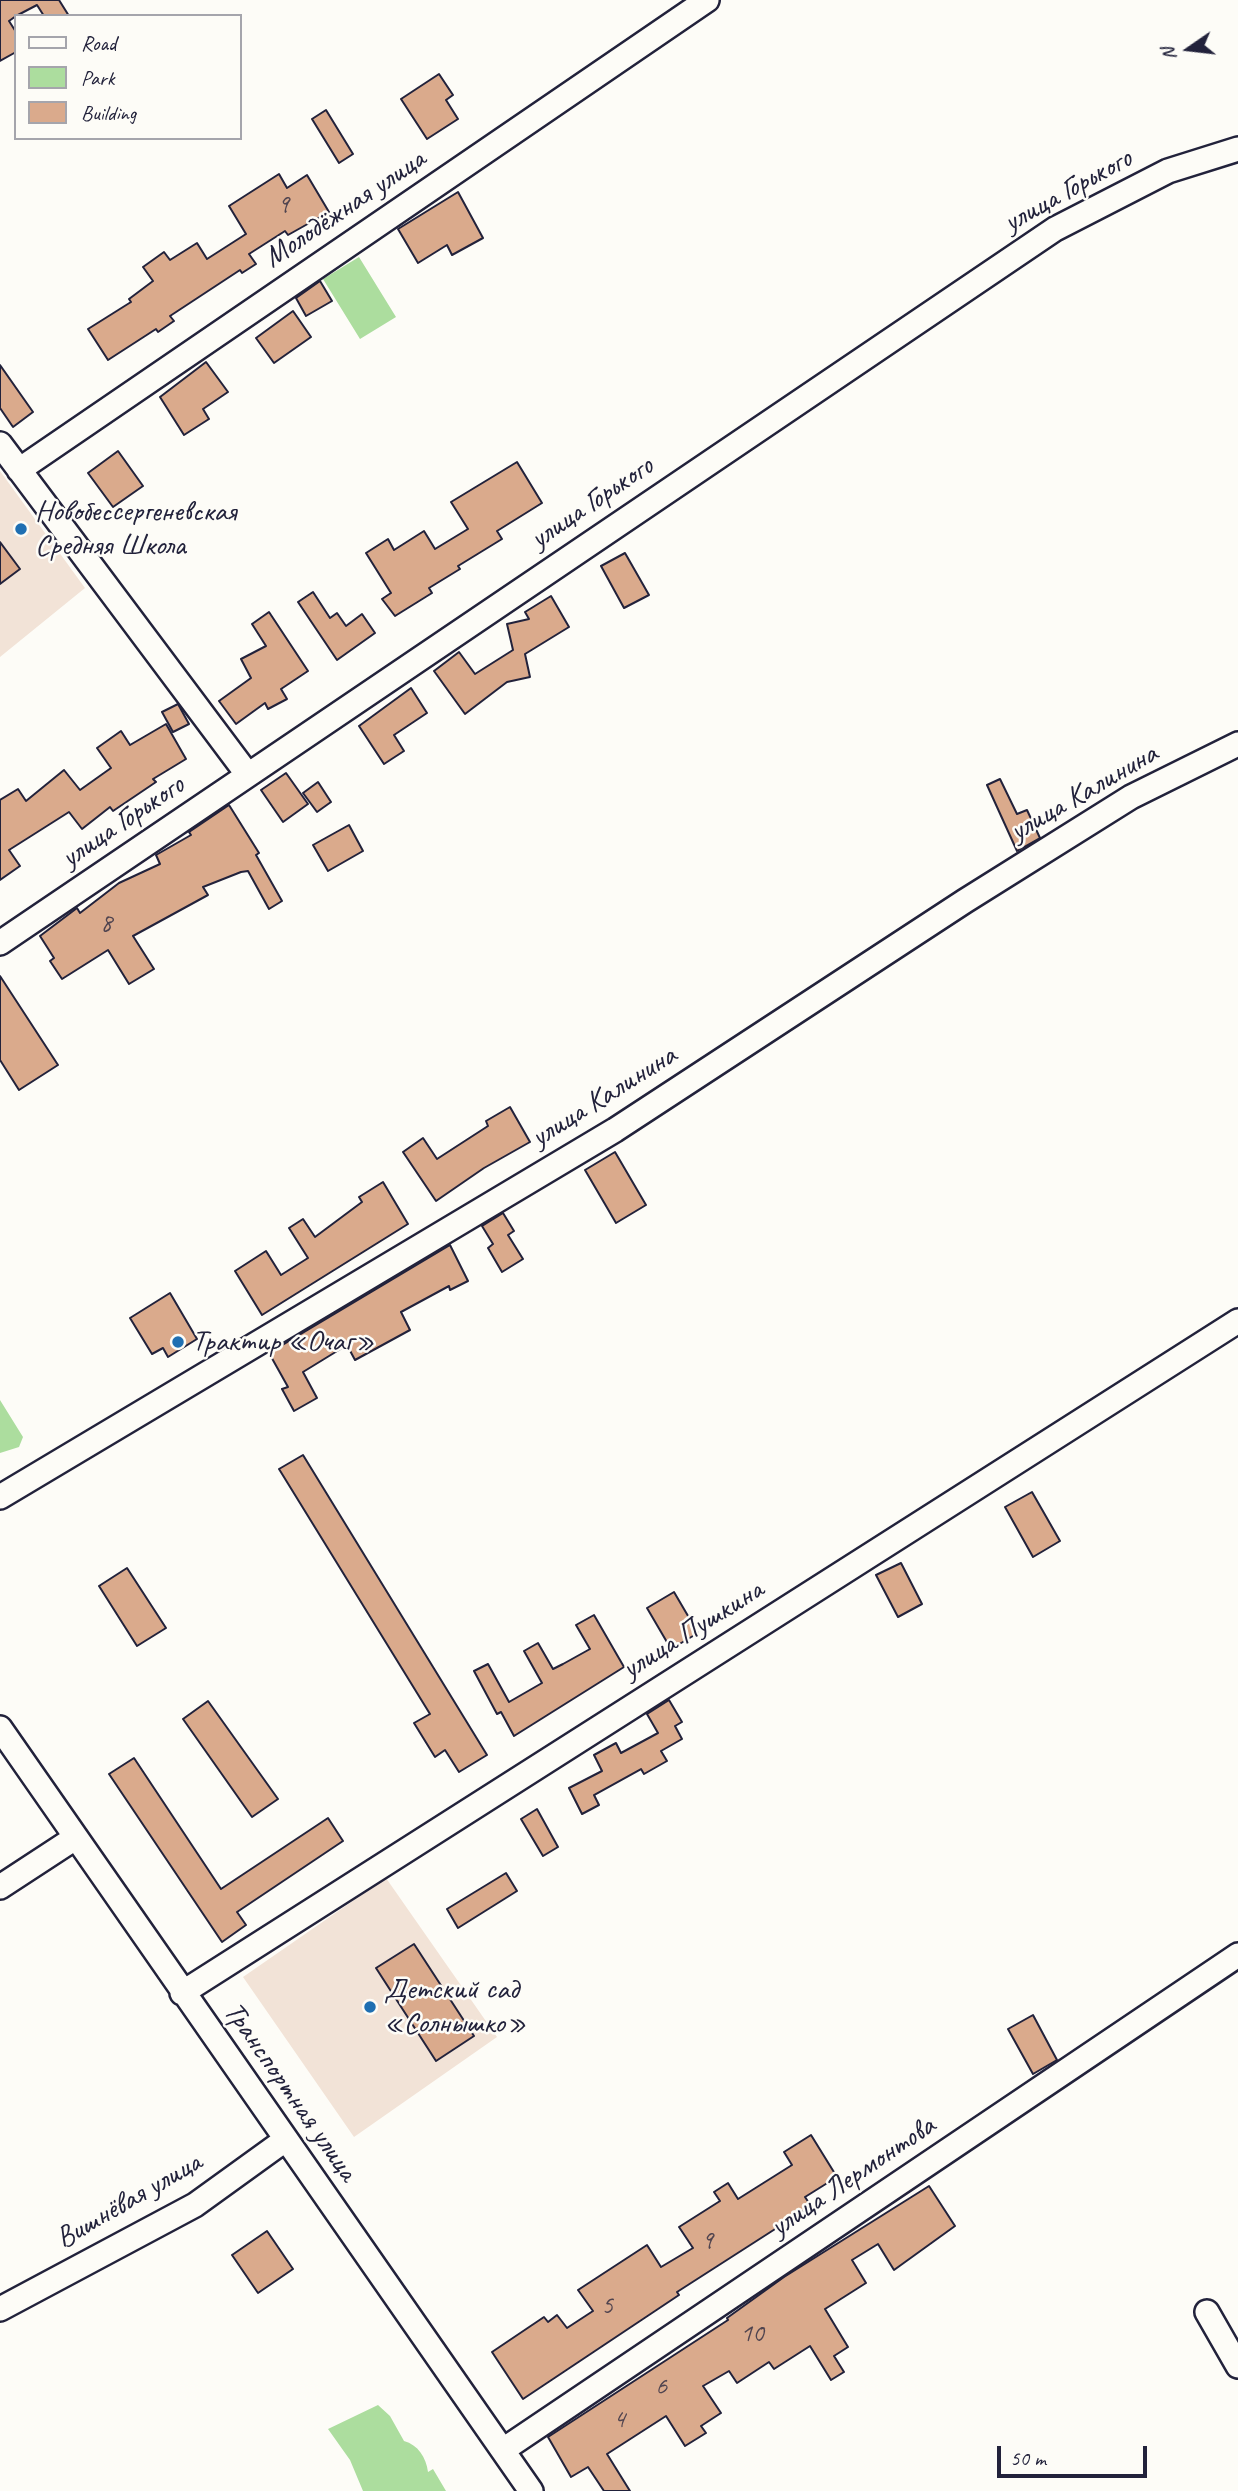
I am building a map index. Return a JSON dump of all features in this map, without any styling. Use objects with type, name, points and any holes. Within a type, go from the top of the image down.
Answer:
[{"type":"street","name":"Молодёжная улица","points":[[19,470],[707,0]]},
{"type":"street","name":"улица Горького","points":[[0,943],[1055,229],[1168,171],[1238,149]]},
{"type":"street","points":[[0,444],[248,775]]},
{"type":"street","name":"улица Калинина","points":[[0,1497],[219,1369],[615,1130],[965,901],[1131,797],[1238,744]]},
{"type":"street","name":"улица Пушкина","points":[[182,1993],[1238,1321]]},
{"type":"street","name":"Транспортная улица","points":[[0,1728],[531,2491]]},
{"type":"street","points":[[0,1887],[75,1838]]},
{"type":"street","name":"улица Лермонтова","points":[[503,2450],[1238,1955]]},
{"type":"street","name":"Вишнёвая улица","points":[[0,2309],[195,2205],[285,2140]]},
{"type":"street","points":[[1207,2312],[1238,2366]]},
{"type":"shaded area","name":"Новобессергеневская Средняя Школа","points":[[0,471],[85,588],[0,657]]},
{"type":"shaded area","name":"Детский сад «Солнышко»","points":[[386,1878],[497,2037],[354,2137],[243,1977]]},
{"type":"green space","points":[[359,257],[396,317],[360,339],[323,279]]},
{"type":"green space","points":[[0,1400],[23,1437],[19,1447],[0,1453]]},
{"type":"green space","points":[[378,2405],[390,2416],[404,2441],[421,2452],[428,2472],[433,2469],[446,2491],[363,2491],[350,2460],[328,2429]]},
{"type":"building","points":[[0,0],[59,0],[68,14],[43,14],[37,5],[20,14],[14,14],[9,21],[14,29],[14,53],[0,61]]},
{"type":"building","points":[[439,74],[453,95],[446,100],[458,119],[427,139],[401,99]]},
{"type":"building","points":[[326,110],[353,154],[339,163],[312,119]]},
{"type":"building","points":[[279,174],[287,188],[307,175],[329,212],[288,235],[285,231],[249,254],[256,264],[242,273],[240,270],[170,316],[174,321],[158,332],[156,329],[108,360],[88,329],[131,302],[129,299],[153,281],[143,267],[164,252],[170,260],[197,243],[207,259],[246,234],[229,206]]},
{"type":"building","points":[[458,192],[483,238],[452,255],[447,245],[418,263],[398,229]]},
{"type":"building","points":[[320,281],[332,301],[306,316],[296,298]]},
{"type":"building","points":[[293,311],[311,337],[274,363],[256,338]]},
{"type":"building","points":[[206,362],[228,392],[203,409],[209,419],[184,435],[160,397]]},
{"type":"building","points":[[0,365],[33,412],[13,427],[0,408]]},
{"type":"building","points":[[118,451],[143,486],[113,507],[88,473]]},
{"type":"building","points":[[517,462],[542,503],[497,531],[502,539],[458,566],[460,569],[429,588],[432,593],[395,616],[382,599],[391,593],[366,553],[388,539],[394,550],[424,531],[435,549],[468,529],[451,502]]},
{"type":"building","points":[[0,542],[20,569],[0,584]]},
{"type":"building","points":[[625,553],[649,595],[624,608],[601,566]]},
{"type":"building","points":[[313,592],[330,618],[337,613],[346,626],[362,614],[375,633],[337,660],[298,602]]},
{"type":"building","points":[[551,596],[569,627],[525,654],[530,677],[507,682],[465,714],[434,671],[459,652],[475,674],[513,650],[507,624],[529,619],[525,612]]},
{"type":"building","points":[[269,612],[308,671],[281,689],[287,699],[268,709],[265,703],[236,724],[219,701],[251,678],[241,659],[266,646],[252,624]]},
{"type":"building","points":[[411,688],[427,713],[394,735],[404,751],[384,764],[359,726]]},
{"type":"building","points":[[178,704],[189,724],[173,732],[162,712]]},
{"type":"building","points":[[166,724],[186,759],[153,779],[156,782],[113,811],[110,807],[82,829],[69,812],[9,850],[20,866],[0,880],[0,800],[18,789],[26,801],[64,770],[80,790],[111,768],[97,748],[121,731],[130,745]]},
{"type":"building","points":[[286,773],[308,804],[283,822],[261,790]]},
{"type":"building","points":[[1000,779],[1017,814],[1027,810],[1040,838],[1017,851],[987,785]]},
{"type":"building","points":[[318,782],[331,802],[317,812],[303,793]]},
{"type":"building","points":[[229,805],[259,853],[256,855],[282,901],[269,909],[248,871],[241,872],[203,887],[208,895],[133,936],[154,969],[129,984],[108,950],[62,979],[50,961],[54,958],[40,936],[77,908],[80,913],[119,883],[160,864],[156,855],[191,835],[189,832]]},
{"type":"building","points":[[349,825],[363,851],[328,871],[313,845]]},
{"type":"building","points":[[0,976],[58,1065],[19,1090],[0,1060]]},
{"type":"building","points":[[510,1107],[530,1142],[484,1168],[436,1201],[403,1152],[423,1138],[437,1159],[488,1126],[486,1121]]},
{"type":"building","points":[[615,1152],[646,1205],[616,1223],[585,1170]]},
{"type":"building","points":[[383,1182],[408,1224],[262,1315],[235,1271],[266,1251],[281,1275],[308,1258],[289,1228],[303,1219],[315,1237],[362,1202],[359,1197]]},
{"type":"building","points":[[503,1213],[514,1231],[508,1235],[523,1259],[502,1272],[488,1248],[493,1244],[482,1226]]},
{"type":"building","points":[[450,1245],[468,1281],[450,1290],[449,1286],[401,1312],[410,1330],[355,1360],[347,1345],[303,1372],[317,1398],[294,1411],[282,1389],[288,1387],[269,1353]]},
{"type":"building","points":[[170,1293],[197,1339],[168,1357],[163,1348],[152,1354],[130,1318]]},
{"type":"building","points":[[303,1455],[487,1755],[459,1772],[445,1750],[435,1757],[414,1723],[430,1714],[279,1469]]},
{"type":"building","points":[[1032,1492],[1060,1541],[1033,1557],[1005,1507]]},
{"type":"building","points":[[901,1563],[922,1604],[898,1617],[876,1575]]},
{"type":"building","points":[[127,1568],[166,1628],[137,1646],[99,1586]]},
{"type":"building","points":[[674,1592],[698,1633],[671,1649],[647,1608]]},
{"type":"building","points":[[594,1615],[624,1667],[514,1736],[501,1712],[497,1714],[474,1671],[488,1664],[509,1702],[542,1683],[524,1651],[538,1643],[553,1669],[563,1664],[590,1649],[576,1625]]},
{"type":"building","points":[[669,1700],[682,1722],[675,1726],[682,1739],[661,1751],[667,1761],[644,1774],[641,1769],[594,1795],[599,1805],[582,1814],[569,1788],[602,1771],[594,1755],[616,1743],[621,1753],[658,1733],[647,1714]]},
{"type":"building","points":[[208,1701],[278,1799],[252,1817],[183,1719]]},
{"type":"building","points":[[134,1758],[221,1889],[328,1818],[343,1841],[237,1912],[246,1925],[222,1942],[109,1774]]},
{"type":"building","points":[[537,1809],[558,1847],[543,1856],[521,1819]]},
{"type":"building","points":[[506,1873],[517,1891],[458,1928],[447,1909]]},
{"type":"building","points":[[414,1944],[474,2036],[436,2061],[376,1968]]},
{"type":"building","points":[[1033,2015],[1057,2060],[1033,2074],[1008,2029]]},
{"type":"building","points":[[811,2135],[837,2177],[805,2197],[811,2206],[677,2292],[679,2295],[523,2399],[492,2352],[544,2317],[548,2322],[557,2315],[567,2328],[593,2311],[578,2290],[647,2245],[661,2267],[693,2248],[679,2227],[720,2201],[714,2192],[728,2183],[738,2199],[792,2165],[784,2152]]},
{"type":"building","points":[[929,2186],[955,2226],[894,2270],[878,2244],[852,2260],[866,2283],[825,2309],[848,2347],[834,2356],[844,2372],[831,2380],[810,2346],[774,2369],[769,2362],[737,2383],[729,2371],[703,2386],[721,2413],[701,2426],[706,2433],[685,2446],[666,2416],[607,2454],[630,2491],[604,2491],[588,2467],[571,2477],[548,2437],[728,2320],[727,2318],[784,2277]]},
{"type":"building","points":[[267,2231],[293,2269],[258,2293],[232,2255]]},
{"type":"place","name":"Новобессергеневская Средняя Школа","points":[[21,529]]},
{"type":"place","name":"Трактир «Очаг»","points":[[178,1342]]},
{"type":"place","name":"Детский сад «Солнышко»","points":[[370,2007]]}]
